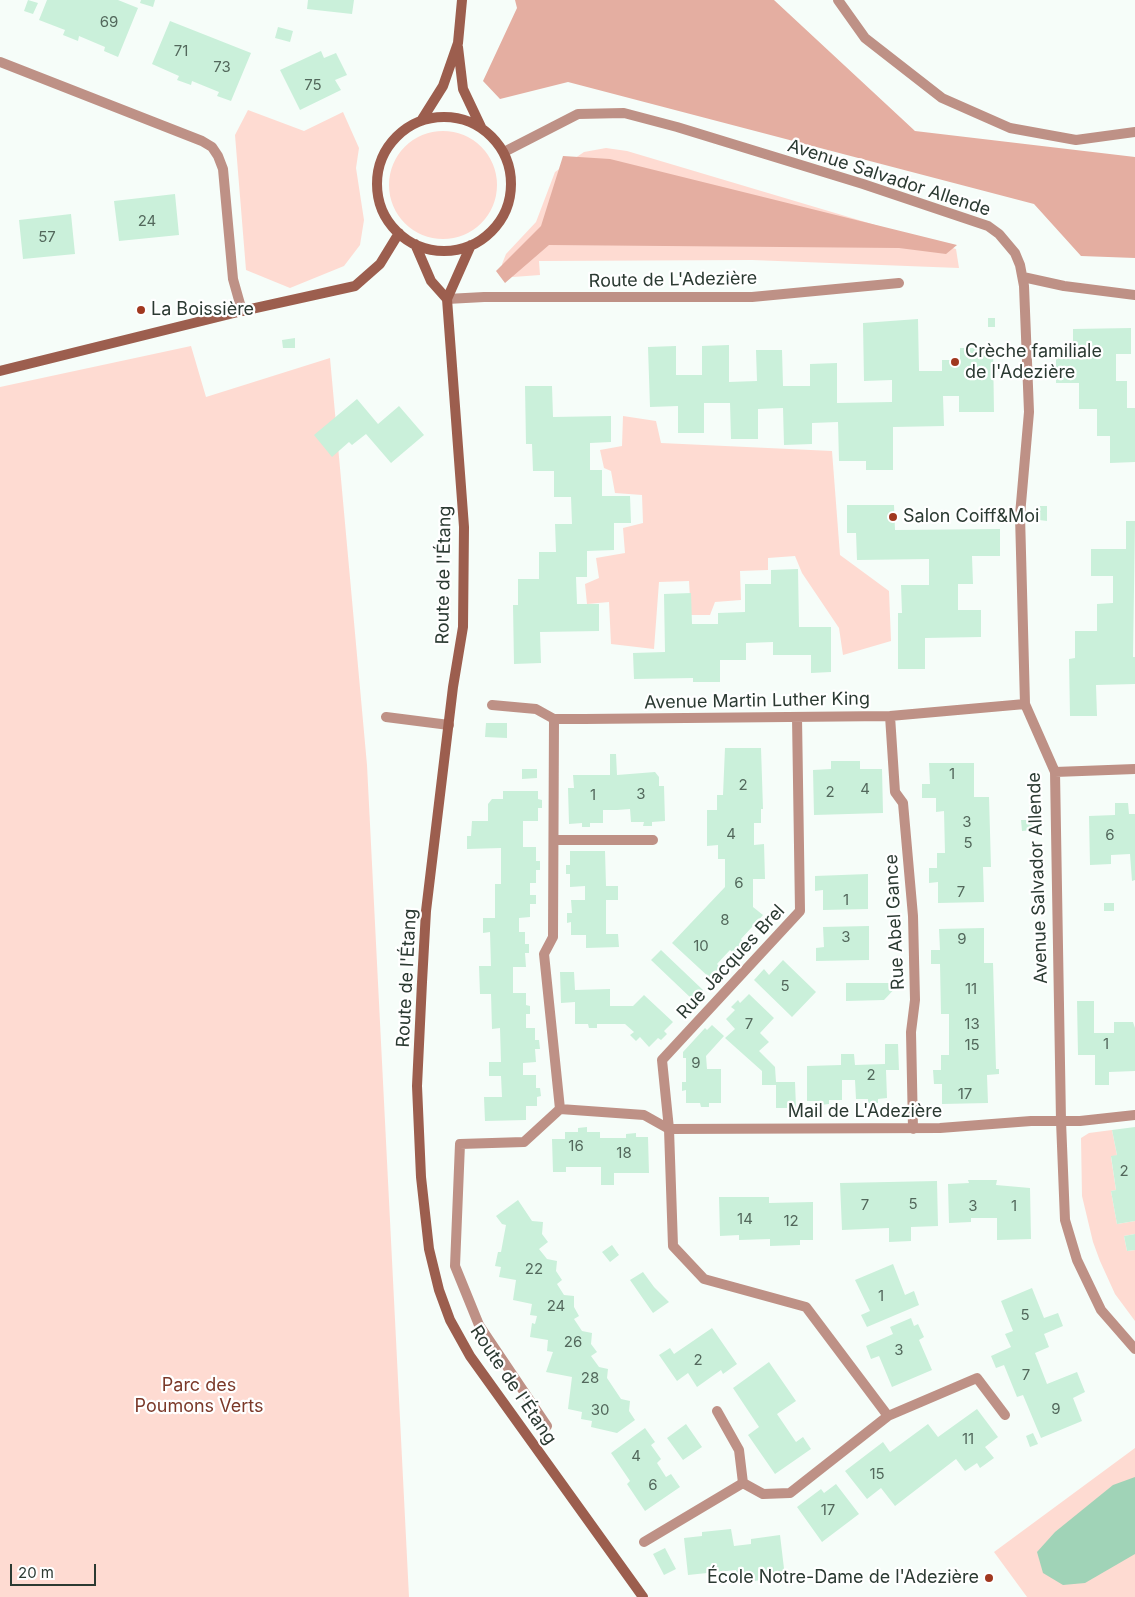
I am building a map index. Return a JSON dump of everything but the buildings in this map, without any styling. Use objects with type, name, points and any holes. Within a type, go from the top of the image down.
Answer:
[{"type":"street","points":[[462,0],[458,43],[463,89],[481,127]]},
{"type":"street","points":[[838,0],[865,38],[942,98],[1010,128],[1076,140],[1135,132]]},
{"type":"street","points":[[421,121],[443,86],[458,43]]},
{"type":"street","points":[[0,62],[197,139],[212,147],[223,169],[233,279],[242,311]]},
{"type":"street","name":"Avenue Salvador Allende","points":[[504,152],[578,114],[624,113],[677,127],[863,184],[988,226],[1008,243],[1018,259],[1023,277],[1029,412],[1019,523],[1025,704],[1055,772],[1060,1121],[1066,1220],[1077,1260],[1101,1310],[1135,1349]]},
{"type":"street","points":[[447,117],[465,120],[481,127],[494,138],[504,152],[511,177],[511,194],[506,210],[492,231],[471,246],[442,251],[415,244],[399,233],[389,221],[382,208],[378,193],[378,171],[383,156],[396,137],[421,121],[447,117]]},
{"type":"street","points":[[0,370],[242,311],[355,286],[380,264],[399,233]]},
{"type":"street","points":[[415,244],[431,281],[447,299]]},
{"type":"street","name":"Route de l'Étang","points":[[471,246],[447,299],[464,527],[463,627],[426,911],[418,1086],[421,1177],[429,1249],[439,1290],[450,1320],[470,1356],[643,1597]]},
{"type":"street","points":[[1023,277],[1064,286],[1135,295]]},
{"type":"street","name":"Route de L'Adezière","points":[[447,299],[752,297],[898,283]]},
{"type":"street","name":"Avenue Martin Luther King","points":[[492,705],[536,709],[554,719],[890,716],[1025,704]]},
{"type":"street","name":"Rue Abel Gance","points":[[890,716],[896,792],[903,803],[913,916],[915,1000],[911,1032],[913,1129]]},
{"type":"street","name":"Rue Jacques Brel","points":[[797,717],[800,911],[662,1060],[669,1129],[674,1246],[704,1279],[806,1307],[888,1416]]},
{"type":"street","points":[[386,718],[449,726]]},
{"type":"street","points":[[554,719],[555,840],[553,936],[544,954],[560,1109]]},
{"type":"street","points":[[1055,772],[1135,769]]},
{"type":"street","points":[[555,840],[653,840]]},
{"type":"street","points":[[548,1426],[479,1325],[455,1266],[460,1144],[524,1142],[560,1109],[644,1114],[669,1129]]},
{"type":"street","name":"Mail de L'Adezière","points":[[669,1129],[913,1129],[1135,1115]]},
{"type":"street","points":[[743,1483],[763,1494],[790,1493],[888,1416],[977,1378],[1005,1415]]},
{"type":"street","points":[[717,1411],[739,1450],[743,1483]]},
{"type":"street","points":[[644,1542],[743,1483]]},
{"type":"green space","points":[[248,110],[304,131],[343,112],[359,148],[356,168],[364,220],[360,245],[344,266],[290,288],[246,270],[235,135]]},
{"type":"green space","points":[[443,131],[464,135],[481,147],[493,164],[497,185],[493,206],[481,223],[464,235],[443,239],[422,235],[405,223],[393,206],[389,185],[393,164],[405,147],[422,135]]},
{"type":"green space","points":[[606,148],[627,151],[956,249],[959,268],[752,260],[539,261],[540,275],[513,277],[505,273],[502,264],[506,254],[536,222],[555,172],[584,152]]},
{"type":"green space","name":"Parc des Poumons Verts","points":[[191,346],[206,397],[330,358],[367,765],[409,1597],[0,1597],[0,387]]},
{"type":"green space","points":[[623,416],[656,421],[661,443],[832,451],[840,555],[889,591],[891,641],[843,655],[839,628],[802,573],[795,556],[768,558],[768,570],[740,571],[741,600],[715,602],[710,615],[691,615],[689,581],[659,582],[654,649],[611,644],[609,602],[587,604],[585,584],[599,578],[596,558],[625,553],[623,528],[643,523],[642,495],[615,493],[611,471],[604,468],[600,450],[622,446]]},
{"type":"green space","points":[[1112,1130],[1117,1155],[1111,1157],[1116,1190],[1111,1191],[1117,1224],[1135,1221],[1135,1234],[1124,1236],[1127,1251],[1135,1250],[1135,1321],[1115,1294],[1100,1261],[1093,1242],[1082,1196],[1081,1138],[1089,1133]]},
{"type":"green space","points":[[1135,1448],[1135,1597],[1027,1597],[994,1552]]},
{"type":"shaded area","points":[[515,0],[774,0],[915,131],[1135,157],[1135,258],[1081,256],[1034,204],[568,82],[500,99],[483,81],[517,8]]},
{"type":"shaded area","points":[[563,156],[610,159],[957,245],[946,254],[899,248],[549,245],[505,283],[496,271],[541,226]]},
{"type":"shaded area","points":[[1135,1477],[1135,1554],[1085,1583],[1063,1585],[1043,1573],[1037,1552],[1055,1532],[1113,1485]]},
{"type":"place","name":"La Boissière","points":[[141,310]]},
{"type":"place","name":"Crèche familiale de l'Adezière","points":[[955,362]]},
{"type":"place","name":"Salon Coiff&Moi","points":[[893,517]]},
{"type":"place","name":"École Notre-Dame de l'Adezière","points":[[989,1578]]}]
